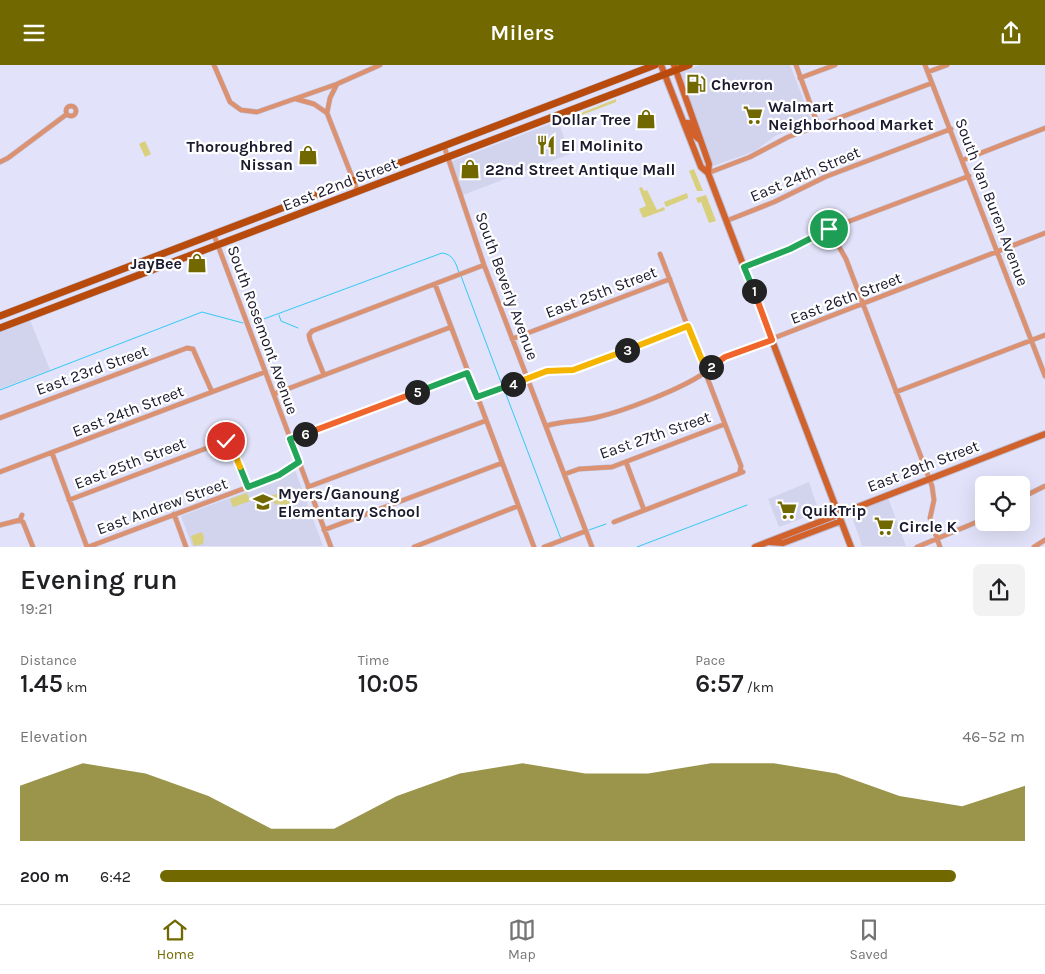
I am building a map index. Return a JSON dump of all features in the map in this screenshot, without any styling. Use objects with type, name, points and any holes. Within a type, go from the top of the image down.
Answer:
[{"type":"main road","name":"East 22nd Street","points":[[0,316],[655,65]]},
{"type":"main road","points":[[661,65],[701,167],[708,173]]},
{"type":"main road","name":"East 22nd Street","points":[[0,328],[665,75],[675,68],[689,65]]},
{"type":"main road","points":[[675,68],[709,164],[708,173],[851,547]]},
{"type":"main road","points":[[684,123],[689,123],[694,135],[701,141]]},
{"type":"main road","points":[[93,281],[96,291]]},
{"type":"main road","name":"East 29th Street","points":[[755,547],[929,477],[1045,434]]},
{"type":"main road","points":[[767,542],[783,543],[841,521]]},
{"type":"street","points":[[214,65],[230,102],[241,110],[257,112],[337,84],[380,65]]},
{"type":"street","points":[[796,65],[818,125]]},
{"type":"street","points":[[800,78],[835,65]]},
{"type":"street","name":"South Van Buren Avenue","points":[[926,65],[1045,376]]},
{"type":"street","points":[[928,72],[947,65]]},
{"type":"street","points":[[708,173],[750,157],[788,137],[932,83]]},
{"type":"street","points":[[326,113],[330,97],[337,84]]},
{"type":"street","points":[[295,99],[314,103],[326,113],[358,192]]},
{"type":"street","points":[[0,162],[67,114]]},
{"type":"street","points":[[963,161],[1045,128]]},
{"type":"street","name":"East 24th Street","points":[[726,221],[774,202],[825,177],[951,129]]},
{"type":"street","name":"South Beverly Avenue","points":[[444,146],[446,158],[484,265],[592,547]]},
{"type":"street","points":[[744,267],[790,249],[829,229],[968,176]]},
{"type":"street","points":[[829,229],[844,254],[929,477],[934,495],[930,518],[940,547]]},
{"type":"street","name":"East 26th Street","points":[[546,426],[562,420],[588,420],[600,417],[678,387],[699,377],[725,357],[1045,233]]},
{"type":"street","name":"South Rosemont Avenue","points":[[214,235],[331,547]]},
{"type":"street","points":[[614,522],[742,472],[706,370],[660,254]]},
{"type":"street","points":[[324,375],[310,341],[309,332],[484,265]]},
{"type":"street","name":"East 25th Street","points":[[512,339],[670,279]]},
{"type":"street","points":[[434,284],[534,547]]},
{"type":"street","points":[[477,397],[547,371],[573,370],[688,326]]},
{"type":"street","points":[[274,394],[451,327]]},
{"type":"street","points":[[896,392],[1045,335]]},
{"type":"street","points":[[196,343],[193,349],[212,392]]},
{"type":"street","name":"East 23rd Street","points":[[0,418],[187,349],[193,349]]},
{"type":"street","name":"East 24th Street","points":[[0,472],[265,372]]},
{"type":"street","points":[[290,439],[467,373]]},
{"type":"street","points":[[308,487],[485,421]]},
{"type":"street","name":"East 27th Street","points":[[565,475],[579,469],[612,467],[725,424]]},
{"type":"street","points":[[231,436],[228,442],[248,487]]},
{"type":"street","name":"East 25th Street","points":[[69,500],[223,442],[228,442]]},
{"type":"street","points":[[52,453],[87,547]]},
{"type":"street","points":[[626,461],[644,510]]},
{"type":"street","name":"East Andrew Street","points":[[87,547],[279,475],[299,462]]},
{"type":"street","points":[[324,530],[502,463]]},
{"type":"street","points":[[1030,494],[1045,486]]},
{"type":"street","points":[[414,547],[518,506]]},
{"type":"street","points":[[174,514],[186,547]]},
{"type":"street","points":[[0,525],[21,517],[33,547]]},
{"type":"street","points":[[916,547],[975,523]]},
{"type":"street","points":[[544,547],[586,531]]},
{"type":"street","points":[[1034,547],[1045,540]]},
{"type":"shaded area","points":[[700,65],[790,65],[812,121],[775,136],[755,151],[713,166],[679,73]]},
{"type":"shaded area","points":[[616,99],[616,102],[566,121],[566,119]]},
{"type":"shaded area","points":[[558,121],[570,154],[463,195],[451,163],[453,161]]},
{"type":"shaded area","points":[[145,141],[151,154],[145,157],[139,144]]},
{"type":"shaded area","points":[[694,169],[703,191],[697,191],[689,171]]},
{"type":"shaded area","points":[[642,187],[644,191],[647,190],[657,210],[664,207],[665,210],[643,218],[639,209],[646,206],[639,188]]},
{"type":"shaded area","points":[[687,193],[688,198],[666,207],[664,202]]},
{"type":"shaded area","points":[[706,195],[716,221],[709,223],[701,202],[698,203],[696,198]]},
{"type":"shaded area","points":[[30,320],[50,370],[0,389],[0,331]]},
{"type":"shaded area","name":"Myers/Ganoung Elementary School","points":[[295,470],[323,546],[192,546],[181,516],[278,480]]},
{"type":"shaded area","points":[[809,482],[819,512],[779,527],[768,499]]},
{"type":"shaded area","points":[[288,490],[291,503],[281,506],[280,503],[275,505],[271,496]]},
{"type":"shaded area","points":[[247,493],[250,501],[233,507],[230,499]]},
{"type":"shaded area","points":[[888,498],[906,546],[862,546],[851,514]]},
{"type":"shaded area","points":[[202,532],[203,544],[194,546],[191,536]]},
{"type":"waterway","points":[[253,323],[442,253],[451,257],[459,273]]},
{"type":"waterway","points":[[461,276],[502,385]]},
{"type":"waterway","points":[[0,390],[202,312],[243,323]]},
{"type":"waterway","points":[[279,315],[281,321],[298,328]]},
{"type":"waterway","points":[[504,389],[561,539]]},
{"type":"waterway","points":[[637,547],[747,505]]},
{"type":"waterway","points":[[589,530],[606,524]]},
{"type":"place","name":"Chevron","points":[[696,84]]},
{"type":"place","name":"Walmart Neighborhood Market","points":[[753,115]]},
{"type":"place","name":"Dollar Tree","points":[[646,119]]},
{"type":"place","name":"El Molinito","points":[[546,145]]},
{"type":"place","name":"Thoroughbred Nissan","points":[[308,155]]},
{"type":"place","name":"22nd Street Antique Mall","points":[[470,169]]},
{"type":"place","name":"JayBee","points":[[197,263]]},
{"type":"place","name":"Myers/Ganoung Elementary School","points":[[263,502]]},
{"type":"place","name":"QuikTrip","points":[[787,510]]},
{"type":"place","name":"Circle K","points":[[884,526]]},
{"type":"route","points":[[226,441],[232,447],[248,487],[279,475],[299,462],[290,439],[467,373],[477,397],[547,371],[573,370],[688,326],[706,370],[725,357],[772,340],[744,267],[800,245],[829,229]]}]
